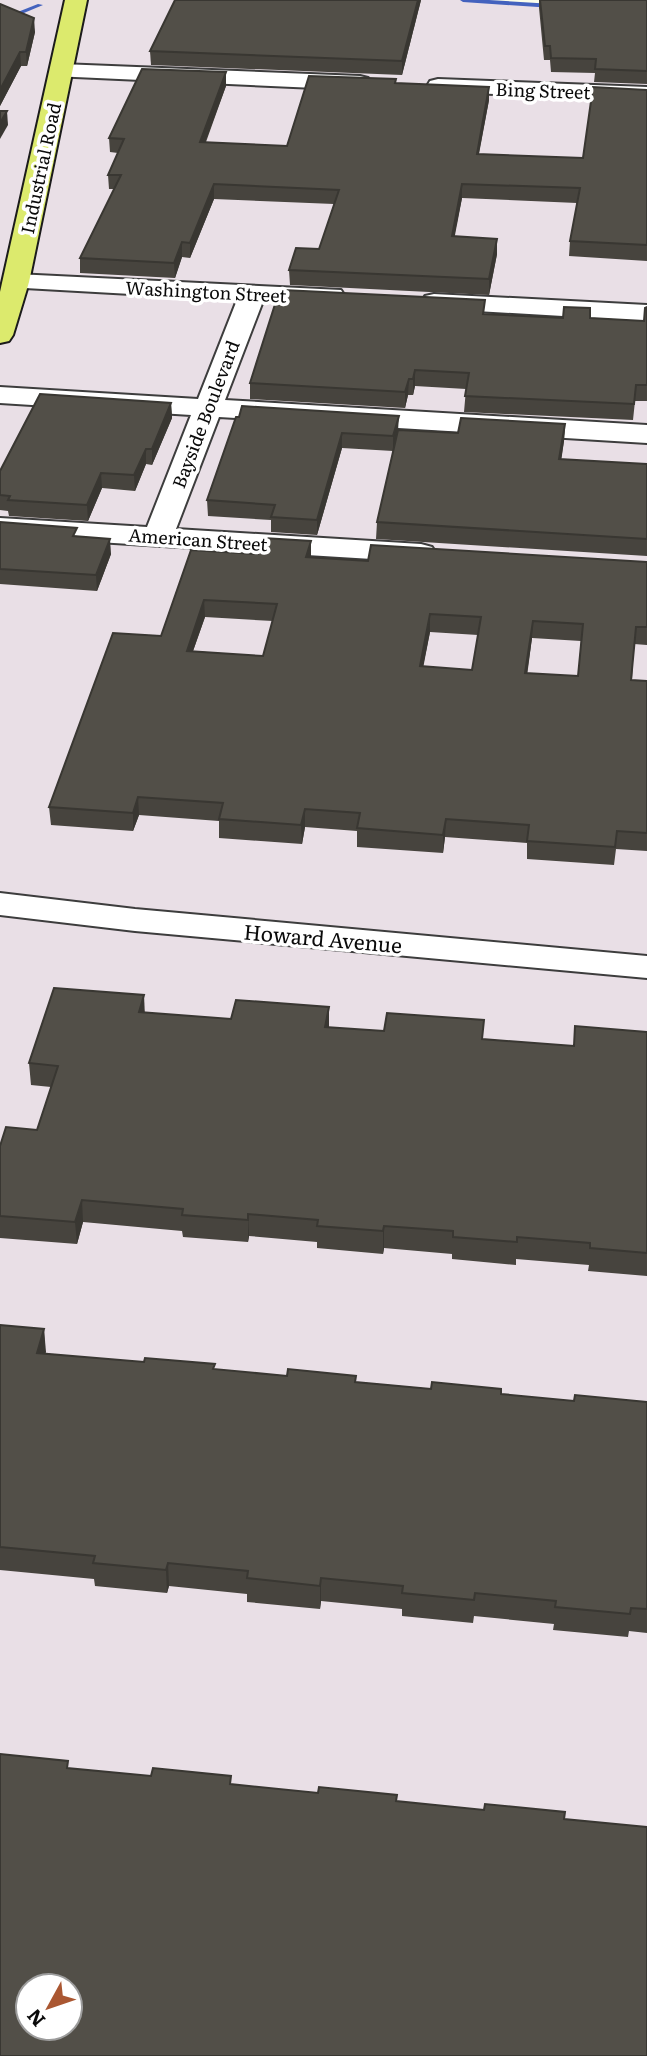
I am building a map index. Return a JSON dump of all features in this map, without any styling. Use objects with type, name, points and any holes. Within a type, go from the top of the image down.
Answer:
[{"type":"main road","name":"Industrial Road","points":[[0,335],[16,282],[76,0]]},
{"type":"street","points":[[61,71],[377,83]]},
{"type":"street","name":"Bing Street","points":[[418,85],[647,94]]},
{"type":"street","name":"Washington Street","points":[[16,282],[363,298]]},
{"type":"street","name":"Bayside Boulevard","points":[[158,536],[253,292]]},
{"type":"street","points":[[404,300],[647,313]]},
{"type":"street","points":[[0,395],[647,434]]},
{"type":"street","name":"American Street","points":[[0,527],[443,555]]},
{"type":"street","name":"Howard Avenue","points":[[0,904],[149,921],[647,967]]},
{"type":"shaded area","points":[[0,0],[463,0],[647,11],[647,2056],[0,2056]]},
{"type":"building","points":[[175,0],[418,0],[402,61],[150,51]]},
{"type":"building","points":[[540,0],[647,0],[647,71],[595,69],[596,59],[551,58],[550,46],[545,46]]},
{"type":"building","points":[[0,4],[34,18],[26,52],[20,52],[0,90]]},
{"type":"building","points":[[142,69],[226,72],[200,142],[287,146],[309,76],[396,79],[395,83],[489,87],[477,154],[583,158],[593,87],[647,90],[647,245],[570,241],[580,188],[462,184],[452,236],[497,239],[489,279],[289,270],[296,248],[319,249],[339,190],[214,184],[190,243],[182,242],[174,263],[80,258],[121,175],[108,175],[124,139],[109,138]]},
{"type":"building","points":[[0,111],[7,111],[0,123]]},
{"type":"building","points":[[283,290],[485,300],[483,314],[563,318],[564,307],[590,308],[590,318],[644,321],[647,307],[647,385],[636,385],[634,404],[465,396],[469,373],[415,370],[405,392],[250,383],[277,298],[280,298]]},
{"type":"building","points":[[40,394],[171,403],[152,449],[146,449],[134,475],[101,473],[87,505],[8,500],[10,496],[0,495],[0,471]]},
{"type":"building","points":[[242,406],[399,416],[393,436],[342,433],[317,520],[271,517],[275,505],[207,500]]},
{"type":"building","points":[[461,418],[565,424],[559,459],[647,464],[647,539],[377,522],[398,430],[458,433]]},
{"type":"building","points":[[0,522],[77,528],[73,536],[110,539],[96,575],[0,569]]},
{"type":"building","points":[[263,538],[311,541],[306,557],[368,561],[371,545],[647,562],[647,627],[636,627],[631,680],[647,681],[647,833],[617,831],[615,847],[527,841],[529,825],[446,819],[443,835],[357,828],[360,813],[305,809],[301,825],[219,819],[223,803],[138,797],[133,813],[49,807],[113,633],[161,636],[191,550],[258,554]],"holes":[[[204,600],[277,604],[263,656],[187,651]],[[430,614],[481,617],[472,670],[420,666]],[[533,621],[583,624],[578,676],[525,673]]]},
{"type":"building","points":[[54,988],[144,995],[139,1012],[231,1019],[236,1000],[329,1007],[325,1027],[384,1031],[387,1013],[484,1020],[482,1039],[574,1046],[575,1026],[647,1032],[647,1253],[590,1248],[590,1243],[517,1237],[517,1242],[453,1237],[453,1231],[384,1226],[383,1231],[317,1226],[318,1220],[248,1214],[248,1220],[182,1215],[183,1209],[82,1200],[75,1222],[0,1216],[0,1146],[6,1127],[37,1130],[58,1066],[29,1063]]},
{"type":"building","points":[[0,1325],[44,1329],[37,1353],[144,1362],[145,1358],[215,1364],[213,1369],[287,1376],[288,1369],[356,1376],[355,1382],[431,1389],[432,1382],[501,1389],[501,1394],[574,1401],[575,1395],[647,1402],[647,1609],[631,1608],[630,1614],[555,1607],[556,1601],[475,1593],[474,1600],[402,1593],[403,1586],[321,1578],[320,1586],[247,1578],[248,1571],[168,1563],[166,1570],[93,1563],[95,1556],[0,1547]]},
{"type":"building","points":[[0,1754],[68,1761],[67,1768],[151,1776],[153,1768],[231,1776],[230,1784],[318,1793],[319,1787],[397,1795],[396,1801],[484,1810],[485,1804],[565,1812],[564,1819],[647,1827],[647,2056],[0,2056]]},
{"type":"waterway","points":[[463,0],[553,6]]},
{"type":"waterway","points":[[0,21],[40,5]]}]
